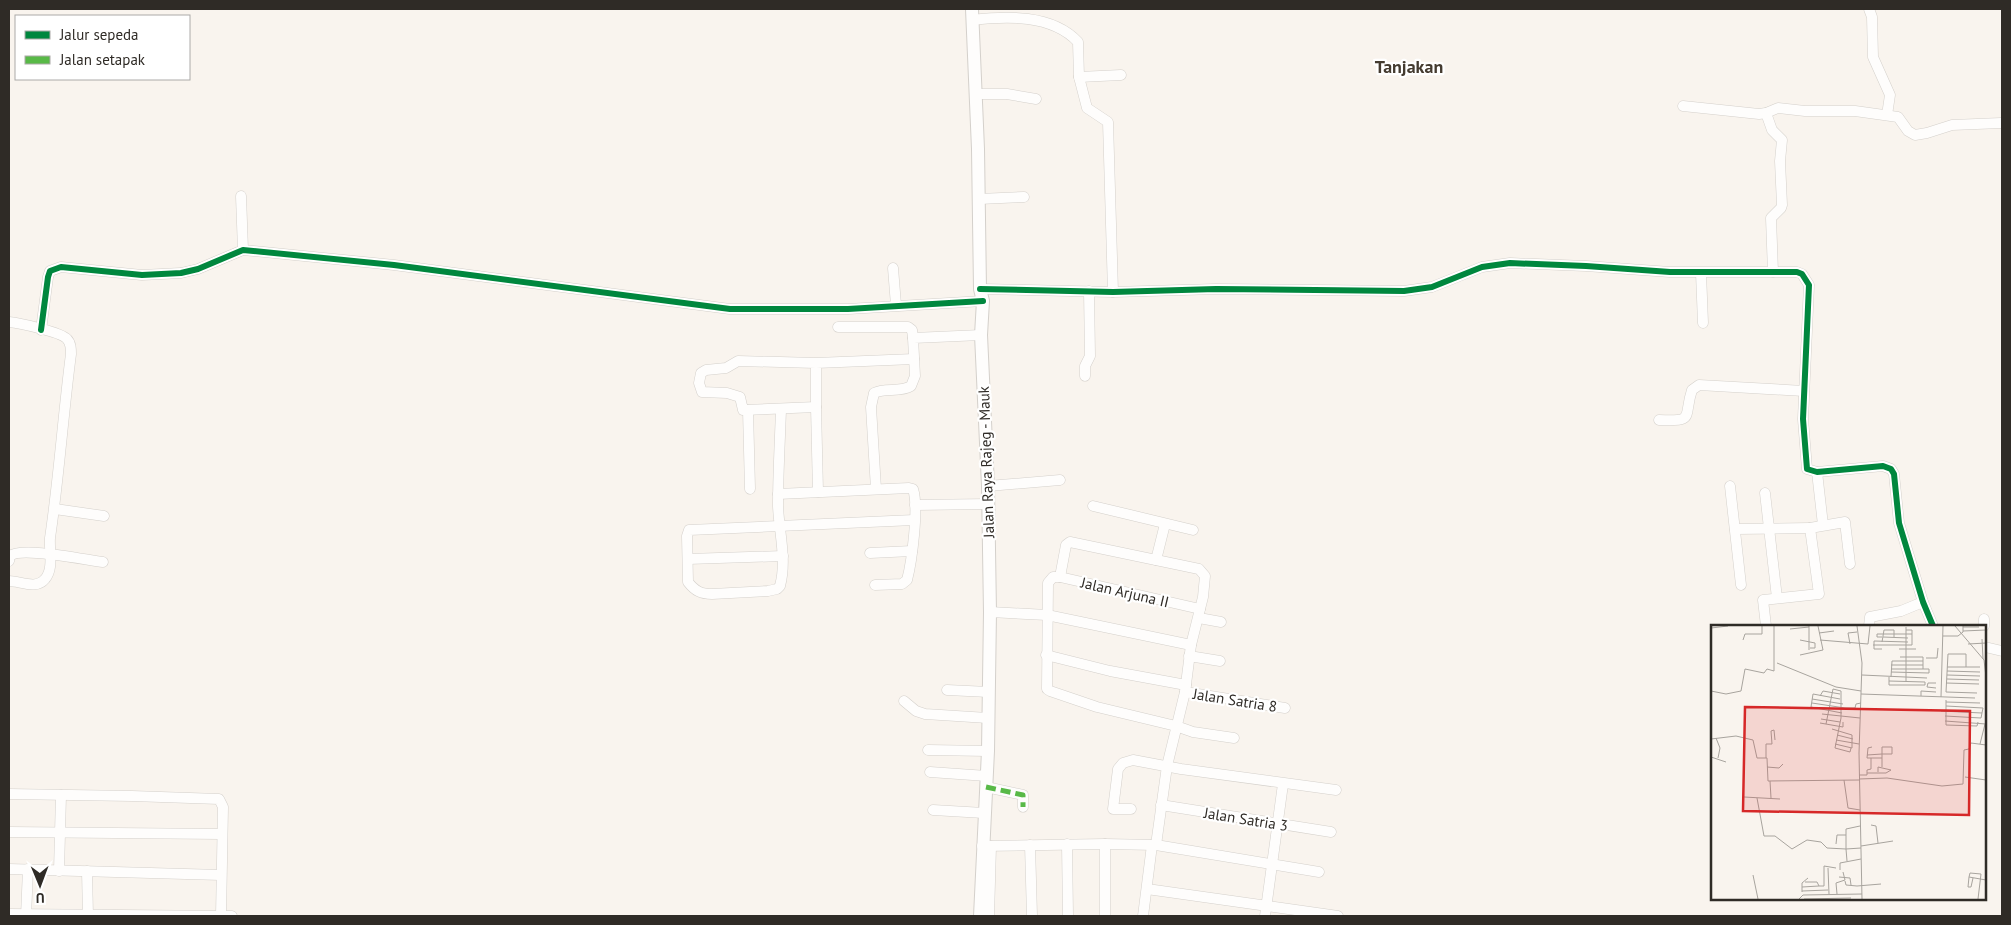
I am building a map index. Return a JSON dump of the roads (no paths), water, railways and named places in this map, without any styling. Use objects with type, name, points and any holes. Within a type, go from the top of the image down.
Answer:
[{"type":"main road","name":"Jalan Raya Rajeg - Mauk","points":[[972,14],[982,295],[981,335],[989,504],[990,612],[988,751],[984,813],[987,846],[980,916]]},
{"type":"street","points":[[1869,9],[1872,17],[1874,57],[1890,95],[1887,115]]},
{"type":"street","points":[[972,14],[1017,17],[1063,30],[1078,42],[1079,77],[1086,108],[1108,122],[1113,292]]},
{"type":"street","points":[[1079,77],[1121,75]]},
{"type":"street","points":[[976,94],[1007,94],[1036,99]]},
{"type":"street","points":[[1682,106],[1749,113],[1766,113],[1778,108],[1805,111],[1855,111],[1898,117],[1908,131],[1915,135],[1952,125],[2001,123]]},
{"type":"street","points":[[1766,113],[1772,130],[1782,140],[1780,161],[1782,205],[1771,218],[1773,272]]},
{"type":"street","points":[[241,196],[243,250]]},
{"type":"street","points":[[979,199],[1024,197]]},
{"type":"street","points":[[41,330],[48,278],[50,271],[55,268],[142,275],[173,274],[198,269],[243,250],[394,265],[730,310],[848,309],[982,295],[1089,291],[1216,289],[1404,292],[1432,287],[1482,267],[1510,263],[1701,273],[1797,272],[1802,274],[1809,285],[1803,419],[1807,469],[1816,472],[1883,466],[1891,469],[1894,474],[1899,523],[1923,602],[1933,625]]},
{"type":"street","points":[[893,268],[896,305]]},
{"type":"street","points":[[1701,273],[1703,323]]},
{"type":"street","points":[[1085,376],[1085,366],[1090,356],[1089,291]]},
{"type":"street","points":[[9,322],[29,325],[66,337],[70,344],[71,354],[57,473],[55,509],[50,537],[50,568],[44,581],[30,585],[9,581]]},
{"type":"street","points":[[838,327],[908,327],[912,330],[915,376],[911,386],[903,390],[878,391],[872,396],[876,489]]},
{"type":"street","points":[[913,338],[981,335]]},
{"type":"street","points":[[816,407],[748,410],[741,408],[740,397],[727,393],[702,392],[699,383],[701,373],[706,370],[726,368],[738,361],[816,363],[914,359]]},
{"type":"street","points":[[816,363],[818,492]]},
{"type":"street","points":[[1659,420],[1675,421],[1683,419],[1689,413],[1692,390],[1699,385],[1804,391]]},
{"type":"street","points":[[781,409],[778,494],[780,527],[783,556],[780,586],[776,589],[712,594],[696,591],[688,582],[689,530],[780,527],[914,520]]},
{"type":"street","points":[[748,410],[750,489]]},
{"type":"street","points":[[1816,472],[1823,525]]},
{"type":"street","points":[[988,486],[1060,480]]},
{"type":"street","points":[[1730,486],[1741,585]]},
{"type":"street","points":[[778,494],[913,489],[915,505],[912,551],[905,583],[875,585]]},
{"type":"street","points":[[1765,494],[1777,598]]},
{"type":"street","points":[[915,505],[989,504]]},
{"type":"street","points":[[1093,506],[1193,530]]},
{"type":"street","points":[[55,509],[104,516]]},
{"type":"street","points":[[1735,528],[1810,528],[1845,522],[1850,564]]},
{"type":"street","points":[[1156,560],[1165,524]]},
{"type":"street","points":[[1766,625],[1763,600],[1819,594],[1810,528]]},
{"type":"street","points":[[1144,916],[1168,766],[1176,726],[1186,688],[1190,651],[1206,583],[1204,573],[1199,569],[1070,542],[1066,545],[1055,578],[1048,583],[1046,684],[1050,691],[1097,707],[1176,726],[1193,732],[1234,738]]},
{"type":"street","points":[[870,553],[912,551]]},
{"type":"street","points":[[9,562],[10,556],[15,552],[50,554],[103,562]]},
{"type":"street","points":[[688,559],[783,556]]},
{"type":"street","name":"Jalan Arjuna II","points":[[1055,578],[1199,614],[1222,622]]},
{"type":"street","points":[[1869,625],[1870,617],[1901,610],[1923,602]]},
{"type":"street","points":[[990,612],[1047,615],[1190,651],[1220,662]]},
{"type":"street","points":[[1986,647],[2002,651]]},
{"type":"street","name":"Jalan Satria 8","points":[[1046,655],[1186,688],[1284,708]]},
{"type":"street","points":[[947,690],[989,692]]},
{"type":"street","points":[[904,701],[916,711],[925,714],[988,718]]},
{"type":"street","points":[[928,750],[988,751]]},
{"type":"street","points":[[1131,809],[1113,809],[1117,773],[1120,766],[1126,761],[1133,760],[1283,784],[1336,790]]},
{"type":"street","points":[[930,772],[986,781],[1024,794],[1023,807]]},
{"type":"street","points":[[1266,911],[1283,784]]},
{"type":"street","points":[[9,794],[219,800],[223,807],[221,834],[221,916]]},
{"type":"street","points":[[59,871],[61,794]]},
{"type":"street","name":"Jalan Satria 3","points":[[1161,805],[1332,832]]},
{"type":"street","points":[[933,810],[984,813]]},
{"type":"street","points":[[9,832],[59,834],[221,834]]},
{"type":"street","points":[[989,916],[987,846],[1067,844],[1154,845],[1319,872]]},
{"type":"street","points":[[1067,844],[1068,916]]},
{"type":"street","points":[[1105,916],[1106,844]]},
{"type":"street","points":[[1030,845],[1032,916]]},
{"type":"street","points":[[9,869],[221,875]]},
{"type":"street","points":[[26,915],[28,869]]},
{"type":"street","points":[[86,871],[88,915]]},
{"type":"street","points":[[1147,889],[1266,911],[1338,916]]},
{"type":"street","points":[[9,914],[62,916],[232,916]]},
{"type":"district","name":"Tanjakan","points":[[1409,66]]}]
